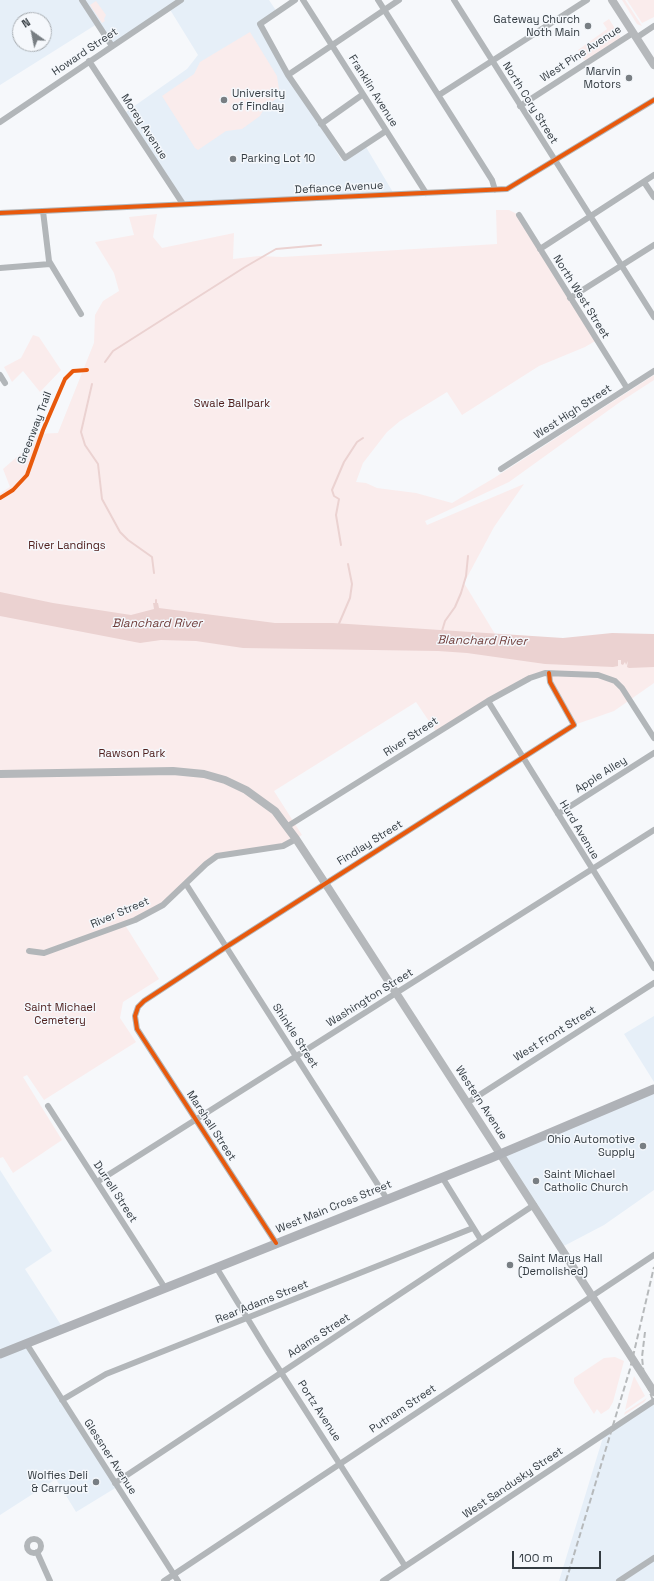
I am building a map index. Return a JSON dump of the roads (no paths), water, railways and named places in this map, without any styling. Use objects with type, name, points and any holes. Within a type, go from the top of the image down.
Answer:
[{"type":"highway","name":"West Main Cross Street","points":[[0,1354],[501,1154],[654,1089]]},
{"type":"main road","points":[[612,0],[654,65]]},
{"type":"main road","name":"Western Avenue","points":[[0,774],[173,771],[204,774],[225,780],[254,795],[271,808],[288,826],[296,838],[654,1392]]},
{"type":"street","points":[[82,0],[112,46]]},
{"type":"street","name":"Howard Street","points":[[0,122],[181,0]]},
{"type":"street","points":[[295,0],[260,24],[288,74],[321,124],[345,158],[386,131]]},
{"type":"street","name":"Franklin Avenue","points":[[303,0],[362,95],[426,193]]},
{"type":"street","points":[[378,0],[492,180],[495,190]]},
{"type":"street","points":[[288,74],[399,0]]},
{"type":"street","name":"North Cory Street","points":[[454,0],[654,317]]},
{"type":"street","points":[[439,95],[587,0]]},
{"type":"street","name":"West Pine Avenue","points":[[520,106],[635,35],[654,26]]},
{"type":"street","name":"Morey Avenue","points":[[89,61],[183,204]]},
{"type":"street","points":[[321,124],[362,95]]},
{"type":"street","name":"Defiance Avenue","points":[[0,213],[495,190],[511,188],[654,100]]},
{"type":"street","points":[[540,248],[654,175]]},
{"type":"street","points":[[644,182],[654,197]]},
{"type":"street","points":[[43,211],[50,264],[81,314]]},
{"type":"street","name":"North West Street","points":[[519,215],[627,388]]},
{"type":"street","points":[[570,298],[654,245]]},
{"type":"street","points":[[0,268],[50,264]]},
{"type":"street","name":"West High Street","points":[[502,469],[654,371]]},
{"type":"street","points":[[0,375],[5,383]]},
{"type":"street","points":[[549,673],[598,675],[615,681],[622,688],[654,738]]},
{"type":"street","name":"River Street","points":[[288,826],[488,702],[530,678],[549,673]]},
{"type":"street","name":"Findlay Street","points":[[135,1016],[138,1008],[144,1001],[226,946],[574,725],[550,682],[549,673]]},
{"type":"street","name":"Hurd Avenue","points":[[488,702],[654,968]]},
{"type":"street","name":"Apple Alley","points":[[558,814],[654,753]]},
{"type":"street","name":"Washington Street","points":[[97,1182],[654,830]]},
{"type":"street","name":"River Street","points":[[28,951],[44,953],[125,924],[163,905],[206,864],[217,856],[282,846],[296,838]]},
{"type":"street","name":"Shinkle Street","points":[[186,884],[388,1199]]},
{"type":"street","name":"West Front Street","points":[[467,1103],[654,983]]},
{"type":"street","name":"Marshall Street","points":[[135,1016],[137,1029],[276,1243]]},
{"type":"street","name":"Durrell Street","points":[[48,1106],[165,1288]]},
{"type":"street","points":[[442,1177],[481,1240]]},
{"type":"street","name":"Adams Street","points":[[115,1483],[534,1205]]},
{"type":"street","name":"Rear Adams Street","points":[[62,1400],[106,1374],[248,1319],[473,1228]]},
{"type":"street","name":"Putnam Street","points":[[164,1581],[654,1255]]},
{"type":"street","name":"Portz Avenue","points":[[216,1267],[406,1566]]},
{"type":"street","name":"Glessner Avenue","points":[[26,1343],[178,1581]]},
{"type":"street","name":"West Sandusky Street","points":[[383,1581],[654,1401]]},
{"type":"street","points":[[37,1552],[50,1581]]},
{"type":"street","points":[[619,1581],[654,1558]]},
{"type":"water","name":"Blanchard River","points":[[0,592],[53,603],[131,615],[154,609],[153,603],[158,603],[159,608],[275,623],[333,623],[563,638],[612,633],[654,634],[654,667],[629,668],[627,667],[628,661],[626,665],[625,662],[623,665],[621,664],[621,660],[618,660],[618,666],[613,667],[545,664],[467,653],[438,651],[243,648],[196,641],[161,640],[140,643],[0,616]]},
{"type":"waterway","points":[[105,362],[113,351],[276,249],[321,245]]},
{"type":"waterway","points":[[92,384],[81,432],[85,445],[98,464],[102,499],[120,532],[128,540],[152,557],[154,573]]},
{"type":"waterway","points":[[341,545],[336,515],[339,499],[334,496],[332,490],[344,462],[357,442],[363,438]]},
{"type":"waterway","points":[[442,631],[445,621],[455,607],[461,593],[466,576],[468,556]]},
{"type":"waterway","points":[[338,626],[350,598],[352,584],[348,564]]},
{"type":"railway","points":[[566,1581],[630,1369],[654,1267]]},
{"type":"railway","points":[[645,1332],[642,1357],[644,1377],[654,1403]]},
{"type":"place","name":"Gateway Church Noth Main","points":[[588,26]]},
{"type":"place","name":"Marvin Motors","points":[[629,78]]},
{"type":"place","name":"University of Findlay","points":[[224,100]]},
{"type":"place","name":"Parking Lot 10","points":[[233,159]]},
{"type":"place","name":"Ohio Automotive Supply","points":[[643,1146]]},
{"type":"place","name":"Saint Michael Catholic Church","points":[[536,1181]]},
{"type":"place","name":"Saint Marys Hall (Demolished)","points":[[510,1265]]},
{"type":"place","name":"Wolfies Deli & Carryout","points":[[96,1482]]},
{"type":"park label","name":"Swale Ballpark","points":[[232,404]]},
{"type":"park label","name":"River Landings","points":[[67,546]]},
{"type":"park label","name":"Rawson Park","points":[[132,754]]},
{"type":"park label","name":"Saint Michael Cemetery","points":[[60,1014]]}]
